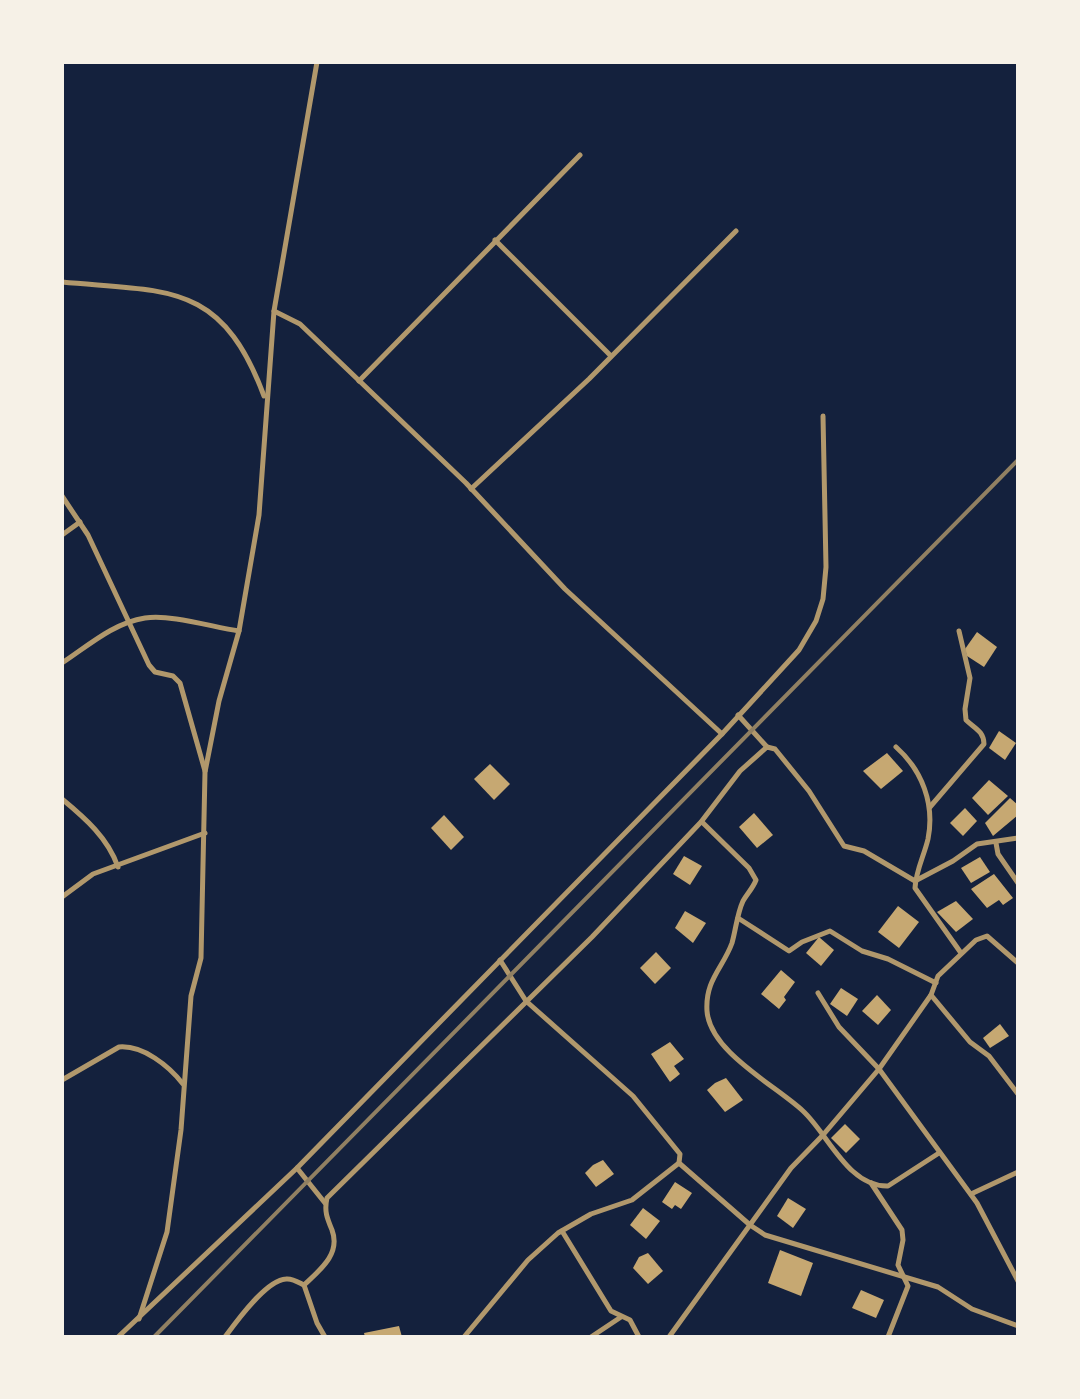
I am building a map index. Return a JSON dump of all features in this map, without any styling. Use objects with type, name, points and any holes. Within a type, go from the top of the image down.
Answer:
[{"type":"street","points":[[139,1319],[167,1232],[181,1130],[191,996],[201,958],[205,772],[219,701],[239,631],[259,515],[274,311],[317,62]]},
{"type":"street","points":[[359,381],[580,155]]},
{"type":"street","points":[[471,489],[736,231]]},
{"type":"street","points":[[495,240],[611,356]]},
{"type":"street","points":[[62,282],[159,292],[183,297],[206,307],[229,329],[241,347],[255,371],[266,400]]},
{"type":"street","points":[[274,311],[300,324],[471,489],[565,589],[722,734]]},
{"type":"street","points":[[118,1337],[297,1168],[722,734],[799,650],[816,621],[823,599],[826,567],[823,416]]},
{"type":"street","points":[[62,496],[80,522],[155,672],[173,676],[180,683],[205,772]]},
{"type":"street","points":[[62,535],[80,522]]},
{"type":"street","points":[[62,663],[99,637],[146,618],[239,631]]},
{"type":"street","points":[[929,807],[984,744],[979,730],[966,720],[970,678],[959,631]]},
{"type":"street","points":[[738,715],[767,747],[775,749],[809,791],[844,846],[864,851],[915,881]]},
{"type":"street","points":[[304,1285],[331,1257],[336,1241],[324,1211],[327,1198],[592,937],[701,822],[740,771],[767,747]]},
{"type":"street","points":[[896,747],[915,766],[931,816],[915,881],[919,896],[961,953]]},
{"type":"street","points":[[62,799],[103,839],[118,867]]},
{"type":"street","points":[[701,822],[755,876],[755,885],[744,899],[732,941],[708,990],[709,1021],[713,1030],[741,1064],[804,1112],[863,1179],[888,1186],[939,1153]]},
{"type":"street","points":[[62,897],[93,874],[205,833]]},
{"type":"street","points":[[915,881],[977,844],[1018,838]]},
{"type":"street","points":[[996,842],[998,854],[1018,883]]},
{"type":"street","points":[[738,918],[789,951],[830,931],[862,951],[888,959],[936,983]]},
{"type":"street","points":[[669,1337],[791,1168],[879,1069],[931,995],[938,976],[961,953],[981,937],[987,936],[1018,963]]},
{"type":"street","points":[[464,1337],[528,1260],[562,1231],[591,1214],[632,1200],[679,1163],[680,1154],[633,1096],[526,1001],[500,960]]},
{"type":"street","points":[[818,993],[852,1043],[879,1069],[971,1194],[1018,1281]]},
{"type":"street","points":[[931,995],[970,1042],[989,1056],[1018,1094]]},
{"type":"street","points":[[62,1080],[119,1047],[130,1046],[162,1064],[184,1085]]},
{"type":"street","points":[[679,1163],[765,1235],[938,1287],[972,1309],[1018,1327],[1015,1337]]},
{"type":"street","points":[[297,1168],[326,1204]]},
{"type":"street","points":[[971,1194],[1018,1172]]},
{"type":"street","points":[[871,1182],[902,1230],[898,1265],[908,1286],[888,1337]]},
{"type":"street","points":[[562,1231],[611,1311],[630,1320],[639,1337]]},
{"type":"street","points":[[225,1337],[243,1312],[281,1279],[290,1278],[304,1285],[325,1337]]},
{"type":"street","points":[[591,1337],[621,1316]]},
{"type":"building","points":[[977,632],[997,647],[984,667],[967,656],[965,649]]},
{"type":"building","points":[[999,731],[1016,743],[1005,760],[989,748]]},
{"type":"building","points":[[887,753],[903,771],[881,789],[863,771]]},
{"type":"building","points":[[490,764],[510,784],[494,800],[474,779]]},
{"type":"building","points":[[989,780],[1008,796],[988,815],[972,798]]},
{"type":"building","points":[[1010,798],[1018,805],[1018,815],[993,836],[985,823]]},
{"type":"building","points":[[965,808],[977,821],[963,836],[950,823]]},
{"type":"building","points":[[754,813],[773,835],[757,848],[739,827]]},
{"type":"building","points":[[444,815],[464,837],[451,850],[431,828]]},
{"type":"building","points":[[684,856],[702,866],[690,885],[673,874]]},
{"type":"building","points":[[980,857],[990,872],[971,883],[961,868]]},
{"type":"building","points":[[994,874],[1013,898],[1003,905],[999,900],[987,908],[971,889]]},
{"type":"building","points":[[956,901],[973,919],[956,932],[937,912]]},
{"type":"building","points":[[898,906],[919,922],[899,948],[878,932]]},
{"type":"building","points":[[685,911],[706,923],[693,943],[675,928]]},
{"type":"building","points":[[819,937],[834,950],[821,966],[806,953]]},
{"type":"building","points":[[656,952],[671,968],[655,984],[640,968]]},
{"type":"building","points":[[781,970],[795,982],[779,1009],[761,994]]},
{"type":"building","points":[[841,988],[858,999],[847,1016],[830,1004]]},
{"type":"building","points":[[877,995],[891,1010],[878,1025],[862,1011]]},
{"type":"building","points":[[1000,1024],[1009,1036],[990,1048],[983,1038]]},
{"type":"building","points":[[670,1042],[684,1059],[674,1066],[680,1074],[670,1082],[651,1054]]},
{"type":"building","points":[[726,1078],[743,1100],[725,1112],[707,1090]]},
{"type":"building","points":[[845,1124],[860,1139],[846,1153],[831,1138]]},
{"type":"building","points":[[603,1160],[614,1174],[596,1187],[585,1173]]},
{"type":"building","points":[[675,1182],[692,1193],[681,1209],[675,1205],[672,1209],[662,1202]]},
{"type":"building","points":[[788,1198],[806,1209],[793,1228],[777,1216]]},
{"type":"building","points":[[643,1208],[660,1221],[646,1239],[630,1225]]},
{"type":"building","points":[[780,1250],[813,1263],[801,1296],[768,1283]]},
{"type":"building","points":[[648,1253],[663,1271],[648,1284],[633,1268],[639,1257]]},
{"type":"building","points":[[861,1290],[884,1300],[876,1318],[852,1308]]},
{"type":"building","points":[[399,1326],[402,1337],[365,1337],[364,1333]]},
{"type":"railway","points":[[154,1337],[1018,460]]}]
